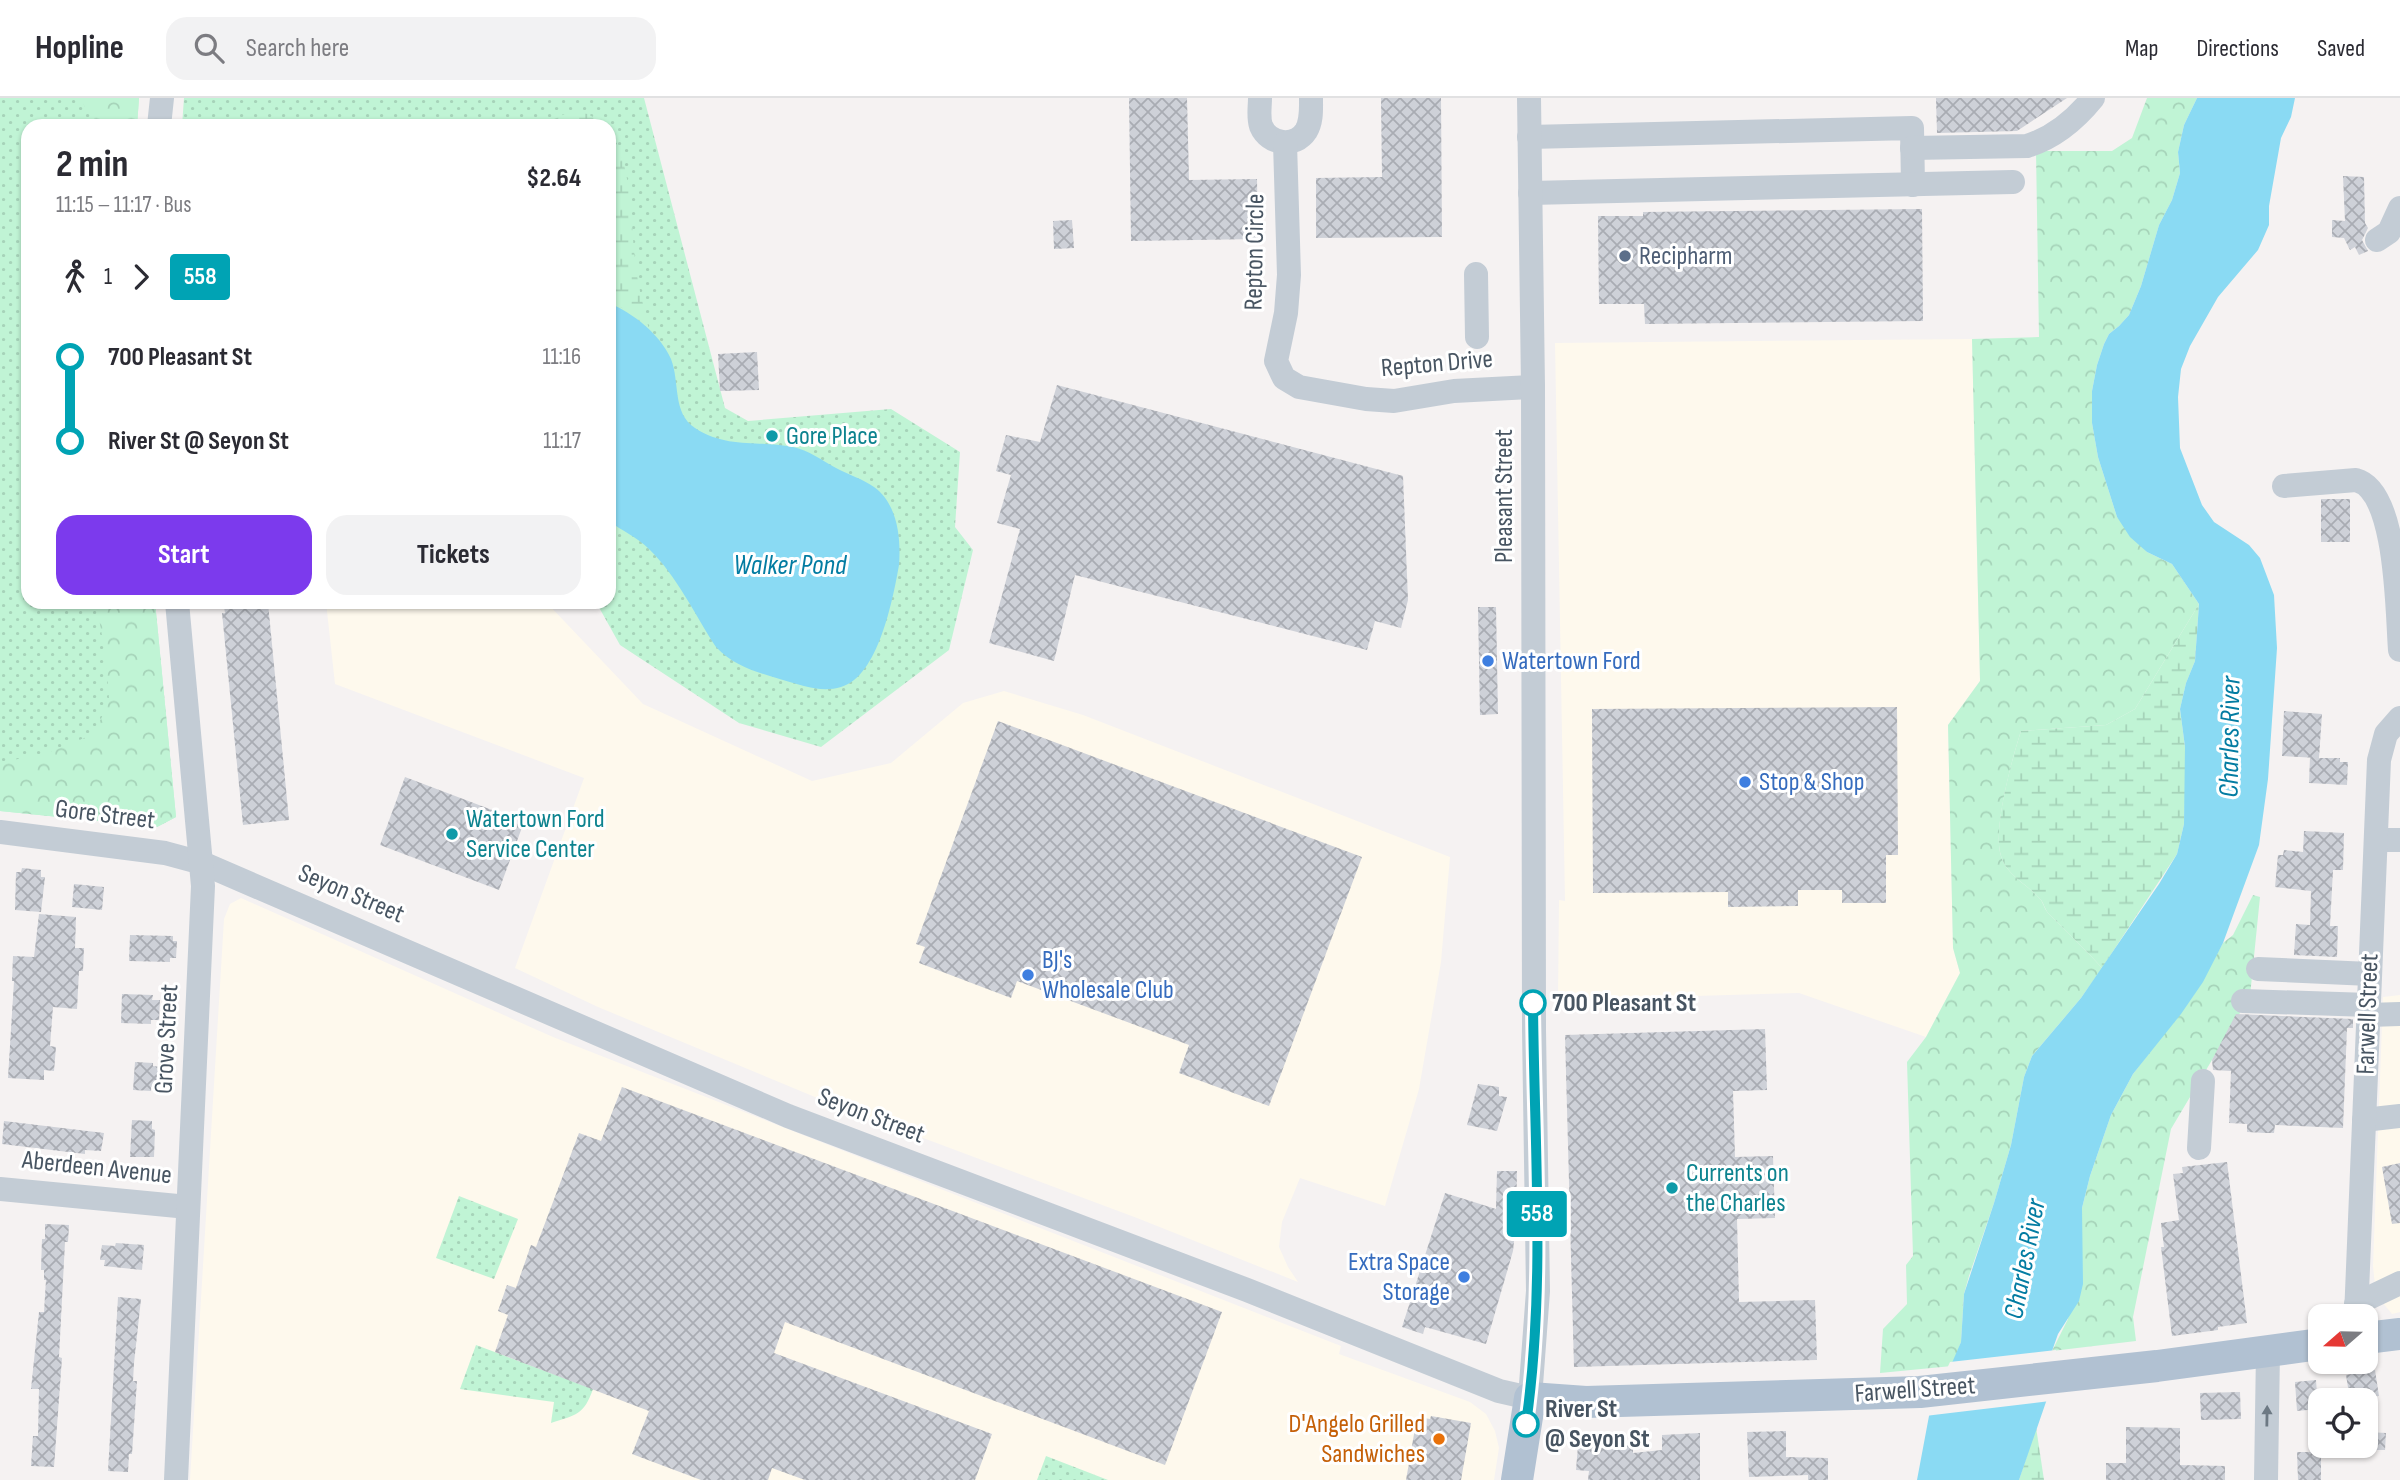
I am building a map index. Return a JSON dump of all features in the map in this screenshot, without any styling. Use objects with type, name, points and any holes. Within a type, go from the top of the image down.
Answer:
[{"type":"main road","points":[[2378,1337],[2400,1334]]},
{"type":"main road","name":"Farwell Street","points":[[1530,1398],[1575,1403],[1920,1392],[2308,1346]]},
{"type":"main road","points":[[1517,1480],[1530,1398]]},
{"type":"street","points":[[160,119],[162,98]]},
{"type":"street","points":[[1259,98],[1262,127],[1274,140],[1285,143],[1294,141],[1308,128],[1311,98]]},
{"type":"street","name":"Pleasant Street","points":[[1529,98],[1538,1291],[1530,1398]]},
{"type":"street","points":[[1912,148],[2012,147],[2042,142],[2057,132],[2093,98]]},
{"type":"street","points":[[1530,137],[1912,128],[1913,184]]},
{"type":"street","name":"Repton Circle","points":[[1276,361],[1286,313],[1289,275],[1285,143]]},
{"type":"street","points":[[1530,193],[2013,182]]},
{"type":"street","points":[[2377,240],[2392,226],[2400,208]]},
{"type":"street","points":[[1476,274],[1477,337]]},
{"type":"street","name":"Repton Drive","points":[[1276,361],[1284,379],[1290,384],[1380,401],[1454,391],[1533,387]]},
{"type":"street","points":[[2284,486],[2356,480],[2363,482],[2373,491],[2388,526],[2392,547],[2400,650]]},
{"type":"street","name":"Grove Street","points":[[176,1480],[202,923],[202,863],[178,609]]},
{"type":"street","name":"Farwell Street","points":[[2356,1304],[2370,974],[2388,840],[2380,751],[2386,734],[2400,718]]},
{"type":"street","name":"Gore Street","points":[[0,832],[165,853],[202,863]]},
{"type":"street","name":"Seyon Street","points":[[202,863],[800,1121],[1247,1290],[1499,1391],[1530,1398]]},
{"type":"street","points":[[2259,969],[2370,974]]},
{"type":"street","points":[[2243,1001],[2400,1014]]},
{"type":"street","points":[[2199,1148],[2203,1082]]},
{"type":"street","points":[[2364,1120],[2400,1116]]},
{"type":"street","name":"Aberdeen Avenue","points":[[1,1195],[188,1207]]},
{"type":"street","points":[[2357,1278],[2400,1281]]},
{"type":"street","points":[[2365,1304],[2400,1281]]},
{"type":"street","points":[[2266,1480],[2268,1351]]},
{"type":"shaded area","points":[[1972,339],[1980,681],[1948,725],[1953,948],[1960,973],[1926,1037],[1799,993],[1558,1000],[1559,900],[1565,901],[1555,343]]},
{"type":"shaded area","points":[[327,609],[553,609],[643,704],[812,781],[891,763],[963,703],[1004,691],[1083,715],[1450,857],[1441,962],[1419,1089],[1385,1206],[1300,1178],[1282,1222],[1279,1247],[1298,1282],[1137,1218],[827,1102],[598,1007],[515,968],[584,778],[335,684]]},
{"type":"shaded area","points":[[241,898],[553,1037],[1341,1346],[1339,1354],[1470,1402],[1486,1414],[1495,1431],[1499,1448],[1494,1480],[190,1480],[224,919],[230,904]]},
{"type":"shaded area","points":[[2400,995],[2400,1312],[2392,1314],[2376,1295],[2373,1266],[2383,997]]},
{"type":"green space","points":[[0,98],[139,98],[138,119],[21,119],[21,609],[156,609],[176,817],[157,827],[0,811]]},
{"type":"green space","points":[[81,98],[139,98],[138,119],[95,119],[85,108]]},
{"type":"green space","name":"Gore Place","points":[[184,98],[644,98],[725,408],[748,421],[891,409],[960,452],[955,527],[973,550],[949,650],[821,747],[739,723],[620,645],[600,609],[616,609],[616,119],[182,119]]},
{"type":"green space","points":[[2147,98],[2197,98],[2184,125],[2178,152],[2180,173],[2172,200],[2159,225],[2141,286],[2129,315],[2109,334],[2097,365],[2092,391],[2092,423],[2098,457],[2117,517],[2147,552],[2172,564],[2199,604],[2135,709],[2106,725],[2021,731],[1999,826],[2000,852],[2011,873],[2041,900],[2049,914],[2102,968],[2081,998],[2032,1056],[2024,1077],[2011,1145],[1964,1294],[1961,1342],[1952,1366],[1880,1373],[1883,1329],[1907,1304],[1906,1265],[1913,1256],[1907,1062],[1926,1037],[1960,973],[1953,948],[1948,725],[1980,681],[1972,339],[2039,337],[2036,151],[2112,151],[2132,138]]},
{"type":"green space","points":[[569,112],[588,114],[596,119],[554,119]]},
{"type":"green space","points":[[616,141],[626,176],[636,269],[649,330],[616,306]]},
{"type":"green space","points":[[2199,604],[2195,661],[2180,709],[2185,747],[2185,803],[2184,824],[2177,854],[2102,968],[2046,911],[2041,900],[2011,873],[2003,860],[1999,825],[2013,758],[2021,731],[2106,725],[2135,709]]},
{"type":"green space","points":[[97,609],[156,609],[176,817],[157,827],[0,811],[0,762],[42,755],[91,735],[109,699],[106,658]]},
{"type":"green space","points":[[2253,895],[2260,897],[2250,996],[2171,1129],[2133,1317],[2136,1341],[2052,1351],[2068,1319],[2082,1208],[2111,1115],[2133,1074],[2193,996],[2223,943],[2233,935]]},
{"type":"green space","points":[[459,1196],[518,1219],[494,1279],[436,1258]]},
{"type":"green space","points":[[476,1345],[593,1389],[590,1398],[578,1413],[551,1423],[554,1402],[460,1389]]},
{"type":"green space","points":[[2036,1427],[2044,1480],[2019,1480]]},
{"type":"green space","points":[[1046,1456],[1108,1480],[1037,1480]]},
{"type":"water","name":"Charles River","points":[[2197,98],[2295,98],[2291,117],[2281,138],[2269,206],[2269,225],[2258,250],[2218,297],[2190,346],[2181,369],[2178,397],[2180,448],[2202,505],[2214,522],[2249,545],[2260,558],[2274,595],[2277,648],[2268,779],[2259,845],[2223,943],[2203,982],[2133,1074],[2111,1115],[2082,1208],[2083,1284],[2079,1301],[2058,1334],[2052,1351],[2047,1399],[2019,1480],[1917,1480],[1929,1416],[1961,1342],[1964,1294],[2011,1145],[2024,1077],[2032,1056],[2081,998],[2159,884],[2177,854],[2184,824],[2185,747],[2180,709],[2195,661],[2199,604],[2172,564],[2147,552],[2130,537],[2117,517],[2098,457],[2092,423],[2092,391],[2104,344],[2109,334],[2129,315],[2141,286],[2159,225],[2172,200],[2180,173],[2178,152],[2184,125]]},
{"type":"water","name":"Walker Pond","points":[[616,306],[645,325],[666,350],[674,368],[680,406],[688,422],[695,428],[719,439],[793,447],[870,484],[882,494],[896,523],[899,565],[882,635],[865,668],[854,680],[841,687],[811,688],[755,671],[723,654],[677,583],[640,541],[616,526]]},
{"type":"pier","points":[[2056,1350],[2050,1401],[1925,1416],[1950,1362]]},
{"type":"building","points":[[1129,98],[1187,98],[1189,180],[1257,179],[1258,239],[1131,241]]},
{"type":"building","points":[[1381,98],[1441,98],[1442,237],[1316,238],[1316,178],[1382,177]]},
{"type":"building","points":[[1936,98],[2067,98],[2017,131],[1937,133]]},
{"type":"building","points":[[2343,176],[2364,177],[2365,223],[2368,228],[2362,240],[2368,251],[2359,255],[2355,247],[2350,250],[2344,238],[2332,237],[2332,220],[2345,221]]},
{"type":"building","points":[[1922,209],[1923,321],[1645,324],[1644,304],[1599,304],[1598,216],[1643,216],[1643,212]]},
{"type":"building","points":[[1072,220],[1074,248],[1054,249],[1053,221]]},
{"type":"building","points":[[757,352],[759,390],[720,391],[718,354]]},
{"type":"building","points":[[1057,385],[1403,476],[1408,600],[1401,628],[1375,621],[1367,650],[1075,575],[1054,661],[989,643],[1020,529],[997,523],[1011,475],[996,471],[1006,435],[1040,442]]},
{"type":"building","points":[[2321,499],[2350,499],[2350,542],[2321,542]]},
{"type":"building","name":"Watertown Ford","points":[[1478,607],[1496,607],[1498,714],[1480,715]]},
{"type":"building","points":[[224,609],[269,609],[289,820],[243,825],[222,613],[225,613]]},
{"type":"building","name":"Stop & Shop","points":[[1897,707],[1898,855],[1886,855],[1886,903],[1842,903],[1842,890],[1798,890],[1798,906],[1728,907],[1728,892],[1593,893],[1592,709]]},
{"type":"building","points":[[2284,711],[2322,714],[2319,758],[2340,758],[2340,762],[2348,762],[2347,785],[2309,783],[2310,758],[2282,756]]},
{"type":"building","points":[[998,721],[1362,857],[1269,1106],[1179,1073],[1189,1045],[1017,981],[1011,998],[919,963],[925,947],[916,944]]},
{"type":"building","name":"Watertown Ford Service Center","points":[[405,777],[524,822],[499,890],[380,845]]},
{"type":"building","points":[[2304,831],[2344,833],[2343,870],[2333,870],[2330,926],[2338,926],[2337,957],[2294,955],[2296,924],[2310,925],[2311,891],[2275,887],[2278,855],[2283,855],[2284,850],[2303,852]]},
{"type":"building","points":[[22,868],[41,870],[41,877],[45,877],[41,912],[15,910],[16,872],[21,872]]},
{"type":"building","points":[[74,884],[104,887],[102,910],[72,907]]},
{"type":"building","points":[[39,914],[76,917],[75,948],[84,948],[83,971],[79,971],[77,1009],[53,1007],[50,1046],[56,1047],[54,1071],[44,1070],[44,1080],[8,1078],[13,956],[34,957]]},
{"type":"building","points":[[130,935],[173,936],[173,941],[177,941],[176,958],[170,958],[170,962],[129,961]]},
{"type":"building","points":[[122,994],[153,995],[152,1000],[160,1000],[159,1020],[151,1020],[151,1024],[121,1023]]},
{"type":"building","points":[[2236,1014],[2353,1019],[2353,1028],[2347,1028],[2343,1128],[2275,1125],[2274,1133],[2265,1133],[2247,1132],[2247,1124],[2229,1123],[2231,1071],[2213,1070],[2212,1060]]},
{"type":"building","name":"Currents on the Charles","points":[[1765,1029],[1767,1090],[1733,1091],[1735,1157],[1773,1156],[1775,1218],[1737,1219],[1739,1302],[1815,1300],[1817,1360],[1574,1367],[1565,1035]]},
{"type":"building","points":[[135,1062],[153,1063],[153,1066],[161,1067],[159,1088],[151,1087],[151,1091],[133,1090]]},
{"type":"building","points":[[1478,1084],[1499,1087],[1499,1096],[1507,1097],[1497,1131],[1467,1125]]},
{"type":"building","points":[[622,1087],[1222,1312],[1165,1465],[785,1322],[774,1353],[992,1434],[975,1480],[805,1480],[772,1468],[768,1480],[701,1480],[632,1454],[649,1411],[495,1352],[508,1315],[498,1311],[507,1285],[516,1288],[531,1245],[536,1247],[579,1133],[601,1141]]},
{"type":"building","points":[[132,1120],[152,1121],[152,1129],[155,1130],[154,1157],[130,1157]]},
{"type":"building","points":[[4,1121],[104,1133],[101,1151],[85,1150],[85,1154],[2,1144]]},
{"type":"building","points":[[2227,1162],[2247,1323],[2172,1336],[2161,1247],[2164,1247],[2161,1223],[2179,1220],[2173,1174],[2183,1173],[2182,1167]]},
{"type":"building","points":[[2400,1163],[2400,1223],[2392,1224],[2382,1167]]},
{"type":"building","points":[[1497,1171],[1517,1171],[1516,1222],[1513,1251],[1486,1344],[1425,1327],[1423,1334],[1402,1327],[1445,1193],[1496,1209]]},
{"type":"building","points":[[45,1224],[69,1225],[68,1242],[65,1242],[59,1357],[62,1358],[54,1467],[31,1466],[33,1436],[38,1436],[39,1389],[31,1389],[39,1312],[44,1312],[46,1280],[44,1270],[41,1270]]},
{"type":"building","points":[[116,1243],[144,1245],[142,1270],[104,1266],[105,1260],[100,1260],[102,1245],[115,1246]]},
{"type":"building","points":[[118,1297],[141,1299],[134,1363],[133,1381],[137,1381],[132,1454],[129,1454],[128,1472],[108,1471]]},
{"type":"building","points":[[2376,1374],[2378,1388],[2348,1388],[2346,1375]]},
{"type":"building","points":[[2316,1380],[2317,1388],[2308,1388],[2308,1410],[2297,1411],[2295,1382]]},
{"type":"building","points":[[2240,1392],[2241,1419],[2201,1420],[2200,1393]]},
{"type":"building","points":[[1431,1416],[1471,1423],[1461,1480],[1406,1480],[1417,1417],[1430,1419]]},
{"type":"building","points":[[2126,1427],[2180,1428],[2180,1465],[2225,1466],[2225,1480],[2106,1480],[2106,1463],[2126,1463]]},
{"type":"building","points":[[1786,1431],[1786,1457],[1828,1458],[1828,1480],[1808,1480],[1808,1475],[1749,1477],[1747,1432]]},
{"type":"building","points":[[1700,1433],[1700,1480],[1588,1480],[1589,1471],[1576,1470],[1578,1445],[1602,1448],[1602,1442],[1633,1446],[1633,1453],[1662,1450],[1662,1435]]},
{"type":"building","points":[[2378,1433],[2386,1433],[2385,1450],[2378,1450]]},
{"type":"building","points":[[2297,1452],[2308,1452],[2308,1458],[2321,1458],[2321,1480],[2298,1480]]},
{"type":"bus line","name":"558","points":[[1526,1424],[1536,1338],[1538,1291],[1533,1003]]},
{"type":"place","name":"Recipharm","points":[[1625,256]]},
{"type":"place","name":"Gore Place","points":[[772,436]]},
{"type":"place","name":"Watertown Ford","points":[[1488,661]]},
{"type":"place","name":"Stop & Shop","points":[[1745,782]]},
{"type":"place","name":"Watertown Ford Service Center","points":[[452,834]]},
{"type":"place","name":"BJ's Wholesale Club","points":[[1028,975]]},
{"type":"place","name":"700 Pleasant St","points":[[1533,1003]]},
{"type":"place","name":"Currents on the Charles","points":[[1672,1188]]},
{"type":"place","name":"Extra Space Storage","points":[[1464,1277]]},
{"type":"place","name":"River St @ Seyon St","points":[[1526,1424]]},
{"type":"place","name":"D'Angelo Grilled Sandwiches","points":[[1439,1439]]}]
